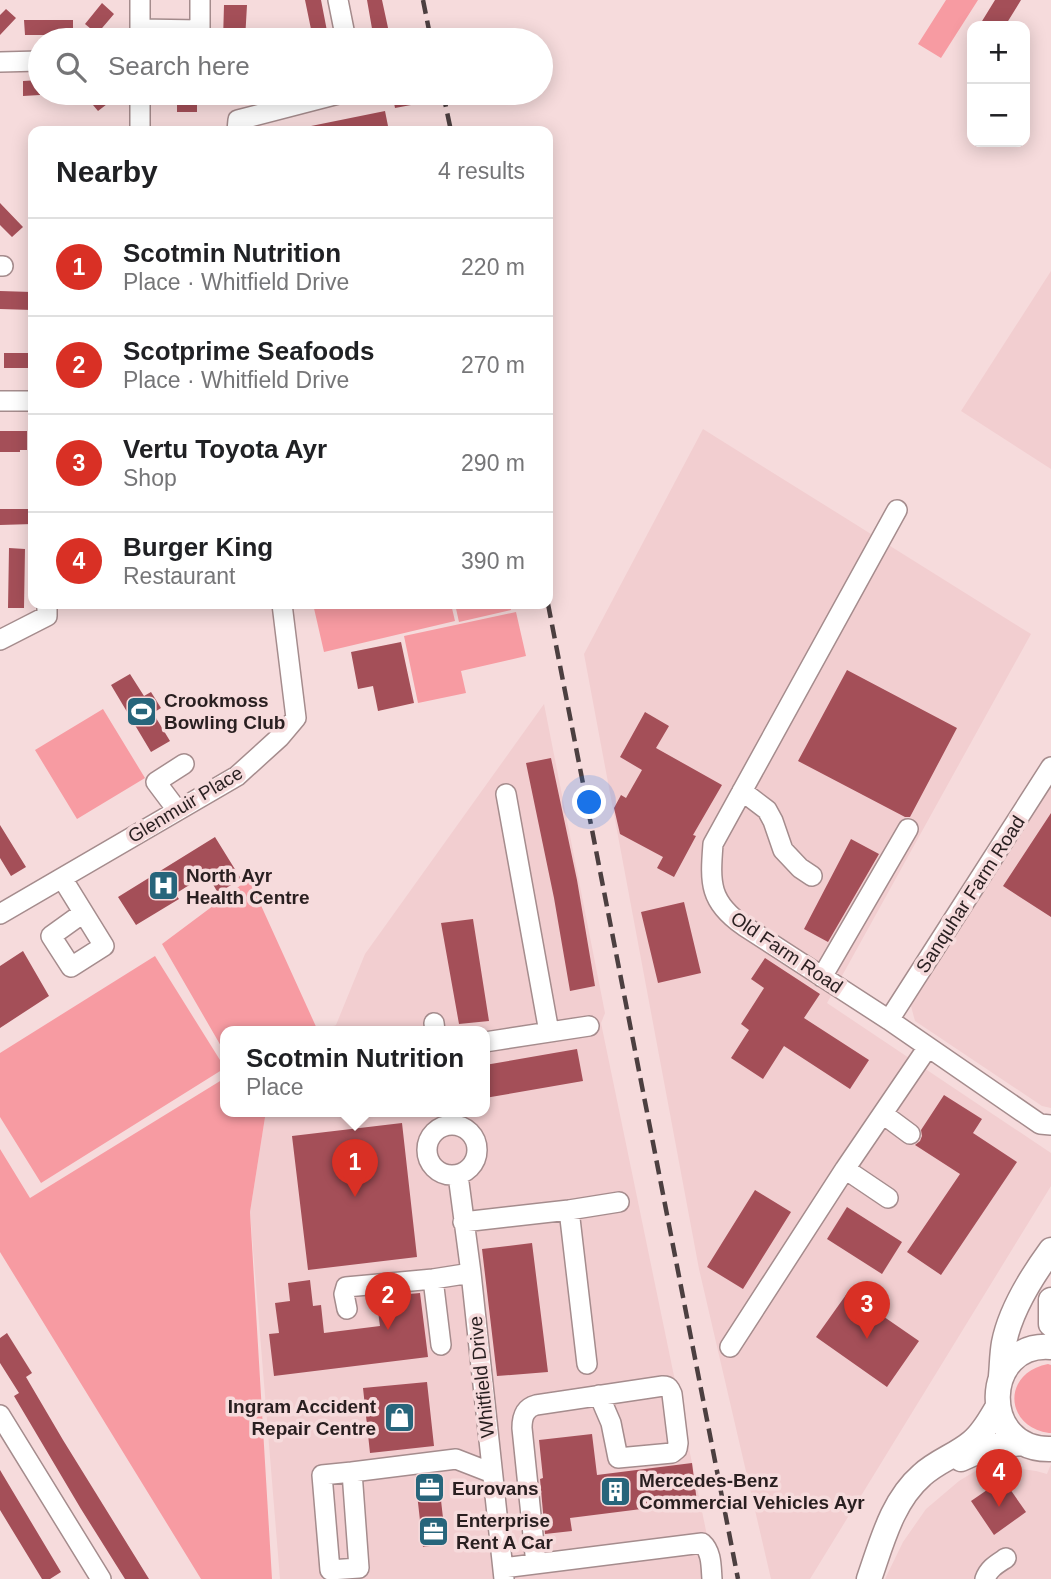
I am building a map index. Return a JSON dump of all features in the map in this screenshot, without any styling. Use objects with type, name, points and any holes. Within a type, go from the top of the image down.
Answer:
[{"type":"main road","points":[[1051,1250],[1029,1282],[1004,1343],[997,1408],[1002,1422],[1022,1443],[1034,1448],[1051,1449]]},
{"type":"main road","points":[[1051,1300],[1051,1324]]},
{"type":"main road","points":[[1001,1376],[1018,1356],[1030,1350],[1051,1348]]},
{"type":"main road","points":[[869,1579],[896,1506],[920,1476],[982,1433],[997,1408]]},
{"type":"main road","points":[[882,1543],[902,1513],[940,1473],[964,1457],[988,1447],[1022,1443]]},
{"type":"street","points":[[140,28],[141,0]]},
{"type":"street","points":[[200,0],[200,28]]},
{"type":"street","points":[[338,0],[344,28]]},
{"type":"street","points":[[0,61],[28,61]]},
{"type":"street","points":[[140,105],[140,126]]},
{"type":"street","points":[[237,126],[238,120],[296,105]]},
{"type":"street","points":[[0,401],[28,401]]},
{"type":"street","name":"Old Farm Road","points":[[897,510],[713,844],[711,873],[717,901],[737,921],[889,1020],[1040,1124],[1051,1125]]},
{"type":"street","points":[[0,640],[47,616],[47,609]]},
{"type":"street","name":"Glenmuir Place","points":[[2,908],[62,878],[237,776],[280,737],[296,718],[283,609]]},
{"type":"street","points":[[177,810],[156,782],[184,764]]},
{"type":"street","name":"Sanquhar Farm Road","points":[[889,1020],[1051,767]]},
{"type":"street","points":[[742,792],[767,810],[774,821],[783,850],[800,869],[812,876]]},
{"type":"street","points":[[506,794],[549,1032]]},
{"type":"street","points":[[822,977],[908,829]]},
{"type":"street","points":[[62,878],[83,913]]},
{"type":"street","points":[[490,1041],[589,1026]]},
{"type":"street","points":[[730,1347],[928,1047]]},
{"type":"street","points":[[883,1114],[910,1134]]},
{"type":"street","points":[[447,1119],[468,1131],[477,1146],[476,1159],[471,1167],[458,1175],[440,1172],[433,1167],[428,1154],[431,1138],[447,1119]]},
{"type":"street","points":[[845,1169],[888,1198]]},
{"type":"street","name":"Whitfield Drive","points":[[458,1175],[504,1574]]},
{"type":"street","points":[[463,1222],[619,1202]]},
{"type":"street","points":[[569,1210],[587,1364]]},
{"type":"street","points":[[347,1309],[344,1294],[346,1287],[471,1273]]},
{"type":"street","points":[[433,1279],[441,1345]]},
{"type":"street","points":[[536,1564],[522,1427],[524,1415],[529,1408],[599,1395],[668,1387],[672,1394],[677,1449],[672,1453],[618,1458],[611,1423],[599,1395]]},
{"type":"street","points":[[2,1424],[95,1577]]},
{"type":"street","points":[[352,1472],[359,1567],[330,1570],[322,1475],[456,1459],[492,1473]]},
{"type":"street","points":[[504,1574],[536,1564],[702,1543],[708,1548],[712,1579]]},
{"type":"street","points":[[985,1579],[989,1571],[1006,1558]]},
{"type":"shaded area","points":[[946,0],[978,0],[941,58],[918,44]]},
{"type":"shaded area","points":[[1051,271],[1051,469],[961,411]]},
{"type":"shaded area","points":[[703,429],[1031,634],[827,1003],[1051,1153],[1051,1186],[810,1579],[771,1579],[699,1269],[584,654]]},
{"type":"shaded area","points":[[314,609],[452,609],[455,621],[324,652]]},
{"type":"shaded area","points":[[456,609],[511,609],[511,610],[459,622]]},
{"type":"shaded area","points":[[516,612],[526,656],[461,671],[466,693],[418,703],[404,636]]},
{"type":"shaded area","points":[[544,704],[605,1013],[601,1023],[716,1579],[280,1579],[250,1212],[265,1117],[490,1117],[490,1026],[333,1026],[365,954]]},
{"type":"shaded area","points":[[103,709],[145,778],[77,819],[35,750]]},
{"type":"shaded area","points":[[1051,786],[1051,1108],[1042,1106],[915,1021],[911,1006]]},
{"type":"shaded area","points":[[249,879],[316,1026],[220,1026],[220,1044],[162,944]]},
{"type":"shaded area","points":[[155,956],[220,1060],[220,1071],[41,1183],[0,1117],[0,1053]]},
{"type":"shaded area","points":[[220,1081],[220,1117],[265,1117],[250,1212],[272,1579],[201,1579],[0,1252],[0,1149],[30,1198]]},
{"type":"shaded area","points":[[1051,1365],[1051,1433],[1034,1428],[1023,1421],[1014,1399],[1022,1378],[1033,1369]]},
{"type":"shaded area","points":[[1051,1464],[1051,1579],[885,1579],[903,1542],[926,1509],[959,1481],[977,1470],[993,1465],[1047,1474]]},
{"type":"building","points":[[305,0],[321,0],[326,28],[311,28]]},
{"type":"building","points":[[367,0],[382,0],[388,28],[372,28]]},
{"type":"building","points":[[995,0],[1021,0],[1008,21],[982,21]]},
{"type":"building","points":[[102,3],[114,14],[102,28],[90,28],[85,24]]},
{"type":"building","points":[[224,5],[247,5],[246,28],[223,28]]},
{"type":"building","points":[[6,9],[16,18],[0,35],[0,15]]},
{"type":"building","points":[[24,20],[73,20],[73,28],[28,28],[28,35],[25,35]]},
{"type":"building","points":[[23,81],[28,81],[28,96],[23,96]]},
{"type":"building","points":[[93,105],[106,105],[98,111]]},
{"type":"building","points":[[177,105],[197,105],[197,112],[177,112]]},
{"type":"building","points":[[385,111],[388,126],[311,126]]},
{"type":"building","points":[[0,203],[23,227],[12,237],[0,225]]},
{"type":"building","points":[[0,291],[28,292],[28,310],[0,309]]},
{"type":"building","points":[[4,353],[28,353],[28,368],[4,368]]},
{"type":"building","points":[[0,431],[27,431],[27,450],[0,452]]},
{"type":"building","points":[[0,509],[28,509],[28,524],[0,525]]},
{"type":"building","points":[[9,548],[25,549],[24,608],[8,608]]},
{"type":"building","points":[[401,642],[414,703],[378,711],[373,686],[358,689],[351,652]]},
{"type":"building","points":[[847,670],[957,728],[910,817],[905,817],[798,761]]},
{"type":"building","name":"Crookmoss Bowling Club","points":[[130,674],[144,696],[151,692],[161,708],[153,713],[170,741],[151,752],[111,685]]},
{"type":"building","points":[[645,712],[669,726],[656,748],[722,785],[693,835],[696,836],[674,877],[657,868],[663,857],[620,834],[614,808],[621,795],[626,798],[642,770],[620,757]]},
{"type":"building","points":[[551,758],[577,880],[595,986],[570,991],[526,763]]},
{"type":"building","points":[[1051,813],[1051,917],[1003,886]]},
{"type":"building","points":[[0,825],[26,867],[11,876],[0,858]]},
{"type":"building","name":"North Ayr Health Centre","points":[[215,837],[241,879],[218,893],[207,874],[175,894],[179,899],[136,925],[118,897]]},
{"type":"building","points":[[851,839],[879,854],[828,942],[804,929]]},
{"type":"building","points":[[684,902],[701,973],[658,983],[641,912]]},
{"type":"building","points":[[473,919],[489,1021],[459,1024],[441,923]]},
{"type":"building","points":[[23,951],[49,996],[0,1028],[0,966]]},
{"type":"building","points":[[765,958],[820,994],[804,1018],[869,1060],[850,1089],[784,1046],[763,1079],[731,1058],[749,1030],[741,1024],[764,988],[751,979]]},
{"type":"building","points":[[577,1049],[583,1081],[490,1097],[490,1064]]},
{"type":"building","points":[[944,1095],[982,1119],[973,1133],[1017,1162],[941,1275],[907,1252],[960,1174],[915,1145],[922,1136],[921,1130]]},
{"type":"building","points":[[402,1123],[417,1257],[308,1270],[292,1136]]},
{"type":"building","points":[[755,1190],[791,1212],[743,1289],[707,1267]]},
{"type":"building","points":[[847,1207],[902,1242],[882,1274],[827,1239]]},
{"type":"building","points":[[532,1243],[548,1372],[497,1376],[482,1249]]},
{"type":"building","points":[[310,1280],[313,1306],[321,1305],[324,1333],[380,1326],[376,1297],[420,1293],[428,1357],[274,1376],[269,1334],[279,1333],[275,1303],[290,1301],[288,1283]]},
{"type":"building","points":[[848,1292],[919,1341],[887,1387],[816,1337]]},
{"type":"building","points":[[7,1333],[32,1373],[26,1377],[149,1579],[125,1579],[14,1396],[19,1393],[0,1363],[0,1338]]},
{"type":"building","name":"Ingram Accident Repair Centre","points":[[427,1382],[434,1446],[370,1453],[363,1388]]},
{"type":"building","name":"Mercedes-Benz Commercial Vehicles Ayr","points":[[592,1434],[597,1475],[692,1463],[697,1502],[570,1518],[572,1531],[545,1534],[539,1440]]},
{"type":"building","points":[[0,1470],[61,1572],[50,1579],[42,1579],[0,1510]]},
{"type":"building","points":[[438,1474],[446,1544],[423,1547],[415,1476]]},
{"type":"building","points":[[1003,1479],[1026,1512],[994,1535],[971,1501]]},
{"type":"railway","points":[[423,0],[429,28]]},
{"type":"railway","points":[[446,105],[450,126]]},
{"type":"railway","points":[[549,609],[738,1579]]},
{"type":"place","name":"Crookmoss Bowling Club","points":[[141,711]]},
{"type":"place","name":"North Ayr Health Centre","points":[[163,886]]},
{"type":"place","name":"Scotmin Nutrition","points":[[355,1197]]},
{"type":"place","name":"Scotprime Seafoods","points":[[388,1330]]},
{"type":"place","name":"Vertu Toyota Ayr","points":[[867,1339]]},
{"type":"place","name":"Ingram Accident Repair Centre","points":[[399,1417]]},
{"type":"place","name":"Eurovans","points":[[429,1488]]},
{"type":"place","name":"Mercedes-Benz Commercial Vehicles Ayr","points":[[616,1491]]},
{"type":"place","name":"Burger King","points":[[999,1507]]},
{"type":"place","name":"Enterprise Rent A Car","points":[[433,1531]]}]
